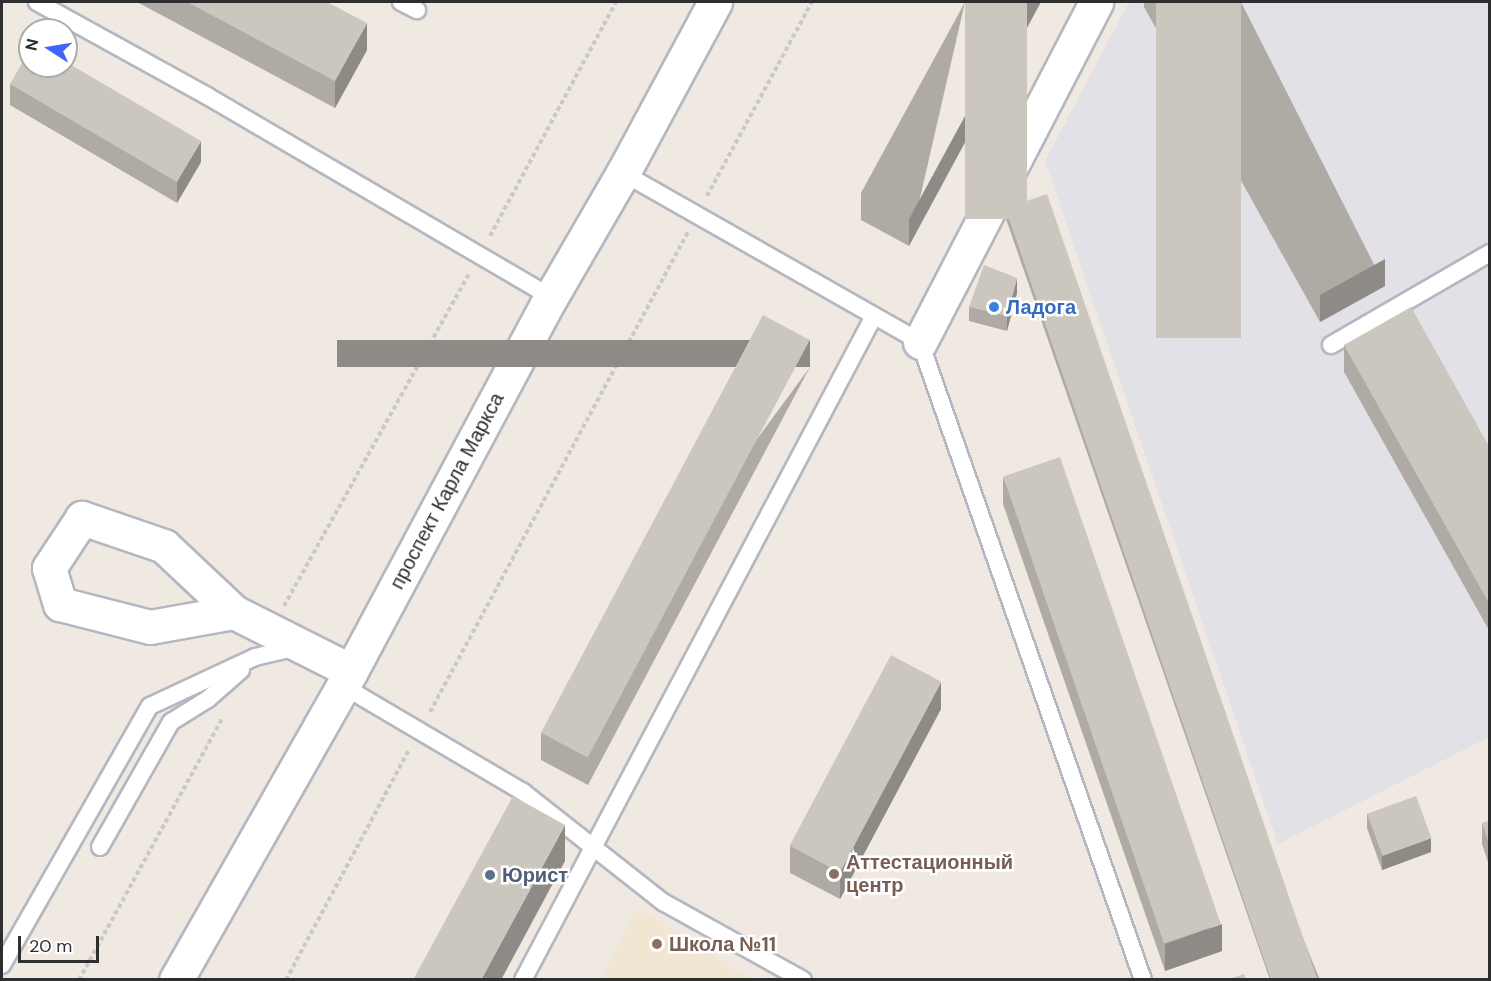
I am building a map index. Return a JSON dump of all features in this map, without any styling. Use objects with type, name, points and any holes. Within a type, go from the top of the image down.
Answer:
[{"type":"main road","name":"проспект Карла Маркса","points":[[176,980],[347,678],[551,297],[623,173],[715,2]]},
{"type":"main road","points":[[920,342],[1096,2]]},
{"type":"main road","points":[[234,612],[150,627],[60,604],[49,568],[82,518],[164,546],[234,612],[263,644],[301,646],[347,678]]},
{"type":"lane","points":[[37,2],[207,96],[551,297]]},
{"type":"lane","points":[[401,2],[417,10]]},
{"type":"lane","points":[[623,173],[920,342],[1143,980]]},
{"type":"lane","points":[[1330,345],[1490,253]]},
{"type":"lane","points":[[523,980],[874,316]]},
{"type":"lane","points":[[100,847],[171,722],[208,699],[263,644]]},
{"type":"lane","points":[[2,965],[150,706],[263,644]]},
{"type":"lane","points":[[347,678],[420,731],[523,792],[663,902],[803,980]]},
{"type":"lane","points":[[511,813],[523,792]]},
{"type":"path","points":[[263,644],[479,256],[616,2]]},
{"type":"path","points":[[286,980],[812,2]]},
{"type":"path","points":[[80,980],[227,709]]},
{"type":"shaded area","points":[[1129,2],[1489,2],[1489,737],[1278,844],[1045,161]]},
{"type":"shaded area","name":"Школа №11","points":[[638,908],[751,979],[601,979]]},
{"type":"building","points":[[187,2],[327,2],[367,23],[335,81]]},
{"type":"building","points":[[965,2],[1027,2],[1027,219],[965,219]]},
{"type":"building","points":[[1156,2],[1241,2],[1241,338],[1156,338]]},
{"type":"building","points":[[78,69],[201,141],[177,182],[10,84],[18,70],[18,78],[78,78]]},
{"type":"building","points":[[1047,194],[1318,980],[1271,980],[1005,208]]},
{"type":"building","points":[[984,265],[1017,278],[1007,316],[969,307]]},
{"type":"building","points":[[1411,307],[1490,448],[1490,605],[1344,345]]},
{"type":"building","points":[[763,315],[810,340],[588,758],[541,733]]},
{"type":"building","points":[[1060,457],[1221,924],[1164,944],[1003,477]]},
{"type":"building","points":[[891,655],[941,682],[840,872],[790,846]]},
{"type":"building","points":[[513,796],[565,825],[481,980],[413,980]]},
{"type":"building","points":[[1416,796],[1431,838],[1383,856],[1367,814]]},
{"type":"building","points":[[1490,821],[1490,847],[1482,823]]},
{"type":"building","points":[[1244,974],[1246,980],[1227,980]]},
{"type":"place","name":"Ладога","points":[[994,307]]},
{"type":"place","name":"Аттестационный центр","points":[[834,874]]},
{"type":"place","name":"Юрист","points":[[490,875]]},
{"type":"place","name":"Школа №11","points":[[657,944]]}]
